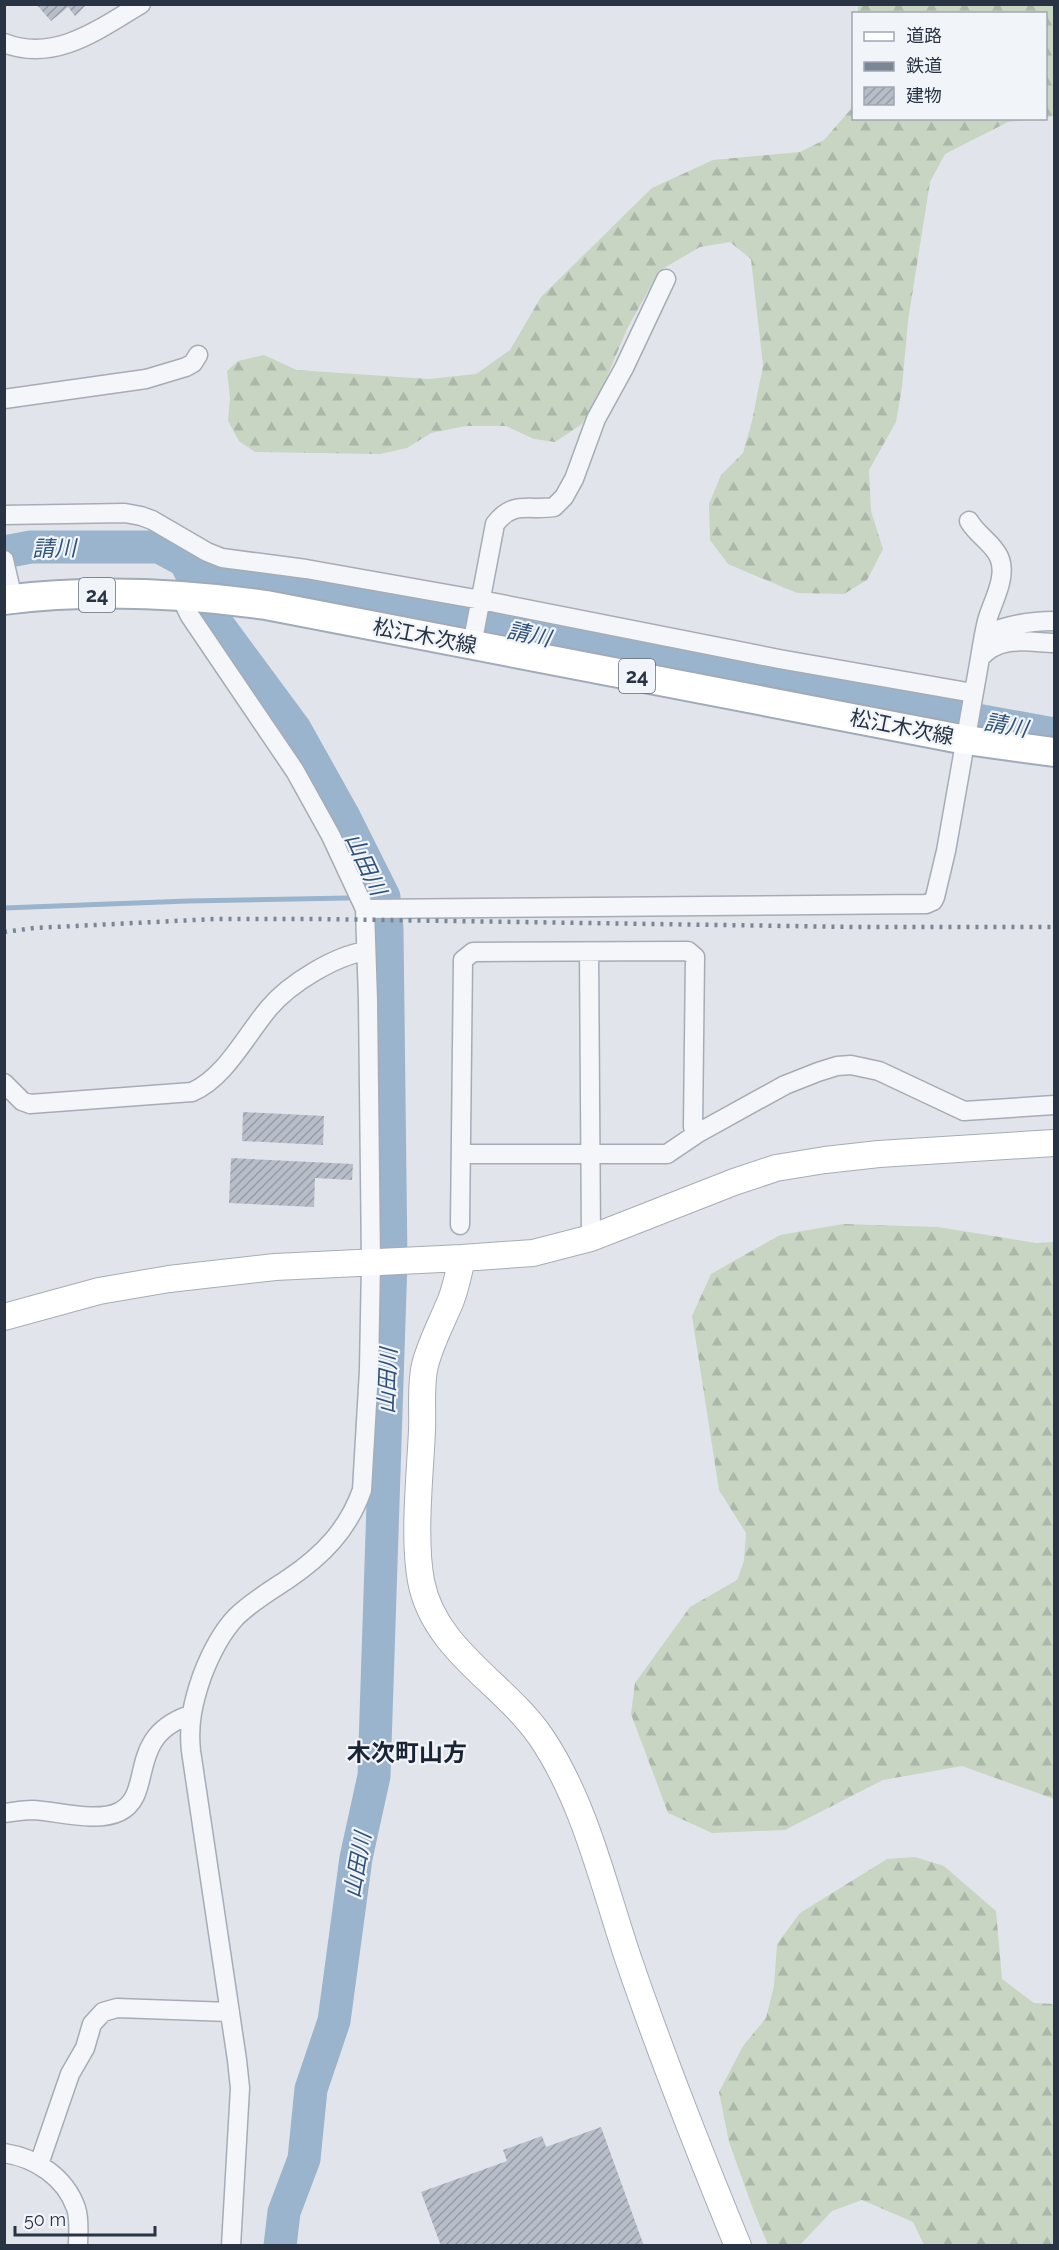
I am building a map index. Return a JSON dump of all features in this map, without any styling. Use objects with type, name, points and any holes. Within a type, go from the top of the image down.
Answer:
[{"type":"main road","name":"松江木次線","points":[[9,600],[84,595],[185,596],[266,605],[473,639],[966,740],[1054,752]]},
{"type":"street","points":[[4,43],[17,48],[37,50],[55,48],[88,36],[141,4]]},
{"type":"street","points":[[473,639],[495,524],[506,511],[516,508],[554,507],[564,497],[574,479],[596,419],[624,368],[666,279]]},
{"type":"street","points":[[4,399],[146,379],[186,367],[198,356]]},
{"type":"street","points":[[4,515],[125,513],[141,516],[222,558],[306,569],[779,659],[973,693]]},
{"type":"street","points":[[370,909],[927,904],[933,901],[937,891],[966,740],[984,635],[1000,583],[1002,567],[995,549],[974,531],[969,522]]},
{"type":"street","points":[[5,564],[9,600]]},
{"type":"street","points":[[185,596],[190,616],[296,771],[370,909],[366,951],[384,1262],[369,1370],[362,1490],[356,1508],[331,1544],[313,1561],[259,1598],[221,1635],[208,1660],[190,1715],[191,1751],[240,2088],[231,2246]]},
{"type":"street","points":[[984,635],[999,628],[1025,622],[1054,621]]},
{"type":"street","points":[[980,658],[993,646],[1004,642],[1054,643]]},
{"type":"street","points":[[4,1083],[22,1101],[30,1104],[192,1092],[202,1088],[216,1075],[270,1006],[300,981],[353,953],[366,951]]},
{"type":"street","points":[[460,1225],[463,960],[473,952],[688,951],[694,957],[693,1127],[698,1133]]},
{"type":"street","points":[[588,952],[591,1238]]},
{"type":"street","points":[[462,1154],[667,1154],[698,1133],[785,1085],[837,1066],[851,1065],[879,1071],[964,1110],[1054,1105]]},
{"type":"street","points":[[4,1317],[99,1291],[169,1279],[274,1267],[533,1253],[591,1238],[693,1197],[776,1168],[879,1154],[1054,1143]]},
{"type":"street","points":[[462,1258],[451,1300],[434,1337],[424,1369],[418,1552],[421,1583],[433,1616],[452,1645],[516,1706],[539,1734],[573,1792],[633,1972],[738,2246]]},
{"type":"street","points":[[4,1813],[31,1810],[94,1816],[117,1813],[133,1801],[147,1749],[154,1739],[175,1720],[190,1715]]},
{"type":"street","points":[[39,2164],[70,2074],[85,2048],[92,2024],[103,2012],[117,2008],[230,2012]]},
{"type":"street","points":[[4,2153],[17,2155],[39,2164],[59,2181],[76,2209],[79,2224],[78,2246]]},
{"type":"green space","points":[[858,5],[1054,5],[1054,116],[1047,117],[1047,12],[858,12]]},
{"type":"green space","points":[[852,103],[852,120],[1027,120],[1008,122],[945,154],[930,182],[908,321],[902,387],[896,422],[869,470],[871,511],[883,549],[867,580],[844,594],[797,593],[728,564],[710,540],[709,504],[721,475],[743,453],[763,366],[751,259],[730,242],[700,247],[659,271],[627,329],[601,391],[582,424],[555,442],[534,439],[506,426],[466,426],[431,433],[407,448],[380,454],[255,452],[239,441],[228,421],[230,398],[227,371],[238,361],[264,355],[297,370],[429,379],[476,374],[510,350],[541,297],[652,188],[713,160],[800,152],[824,140],[851,109]]},
{"type":"green space","points":[[843,1224],[938,1227],[1036,1243],[1054,1242],[1054,1799],[962,1766],[883,1780],[785,1830],[712,1833],[668,1813],[631,1714],[635,1683],[690,1607],[737,1580],[744,1561],[746,1533],[719,1490],[692,1316],[711,1274],[780,1235]]},
{"type":"green space","points":[[915,1857],[944,1866],[996,1911],[1002,1979],[1034,2003],[1054,2004],[1054,2245],[924,2245],[913,2222],[862,2200],[832,2211],[800,2245],[768,2245],[729,2142],[719,2092],[743,2046],[766,2018],[774,1986],[777,1944],[800,1913],[887,1859]]},
{"type":"building","points":[[36,4],[87,4],[75,16],[68,7],[51,21]]},
{"type":"building","points":[[243,1112],[324,1116],[323,1145],[242,1141]]},
{"type":"building","points":[[231,1158],[353,1164],[352,1180],[315,1178],[314,1207],[229,1203]]},
{"type":"building","points":[[601,2127],[644,2246],[441,2246],[421,2192],[507,2161],[503,2150],[542,2136],[546,2147]]},
{"type":"waterway","name":"請川","points":[[4,552],[31,547],[159,547],[185,561],[683,666],[1054,734]]},
{"type":"waterway","name":"山田川","points":[[185,561],[216,622],[295,729],[343,815],[384,897],[387,929],[391,1261],[374,1776],[356,1858],[334,2021],[311,2089],[304,2159],[284,2212],[280,2246]]},
{"type":"waterway","points":[[374,897],[384,897]]},
{"type":"waterway","points":[[4,908],[348,898]]},
{"type":"railway","points":[[4,932],[34,928],[215,919],[855,927],[1054,927]]},
{"type":"district","name":"木次町山方","points":[[407,1752]]}]
